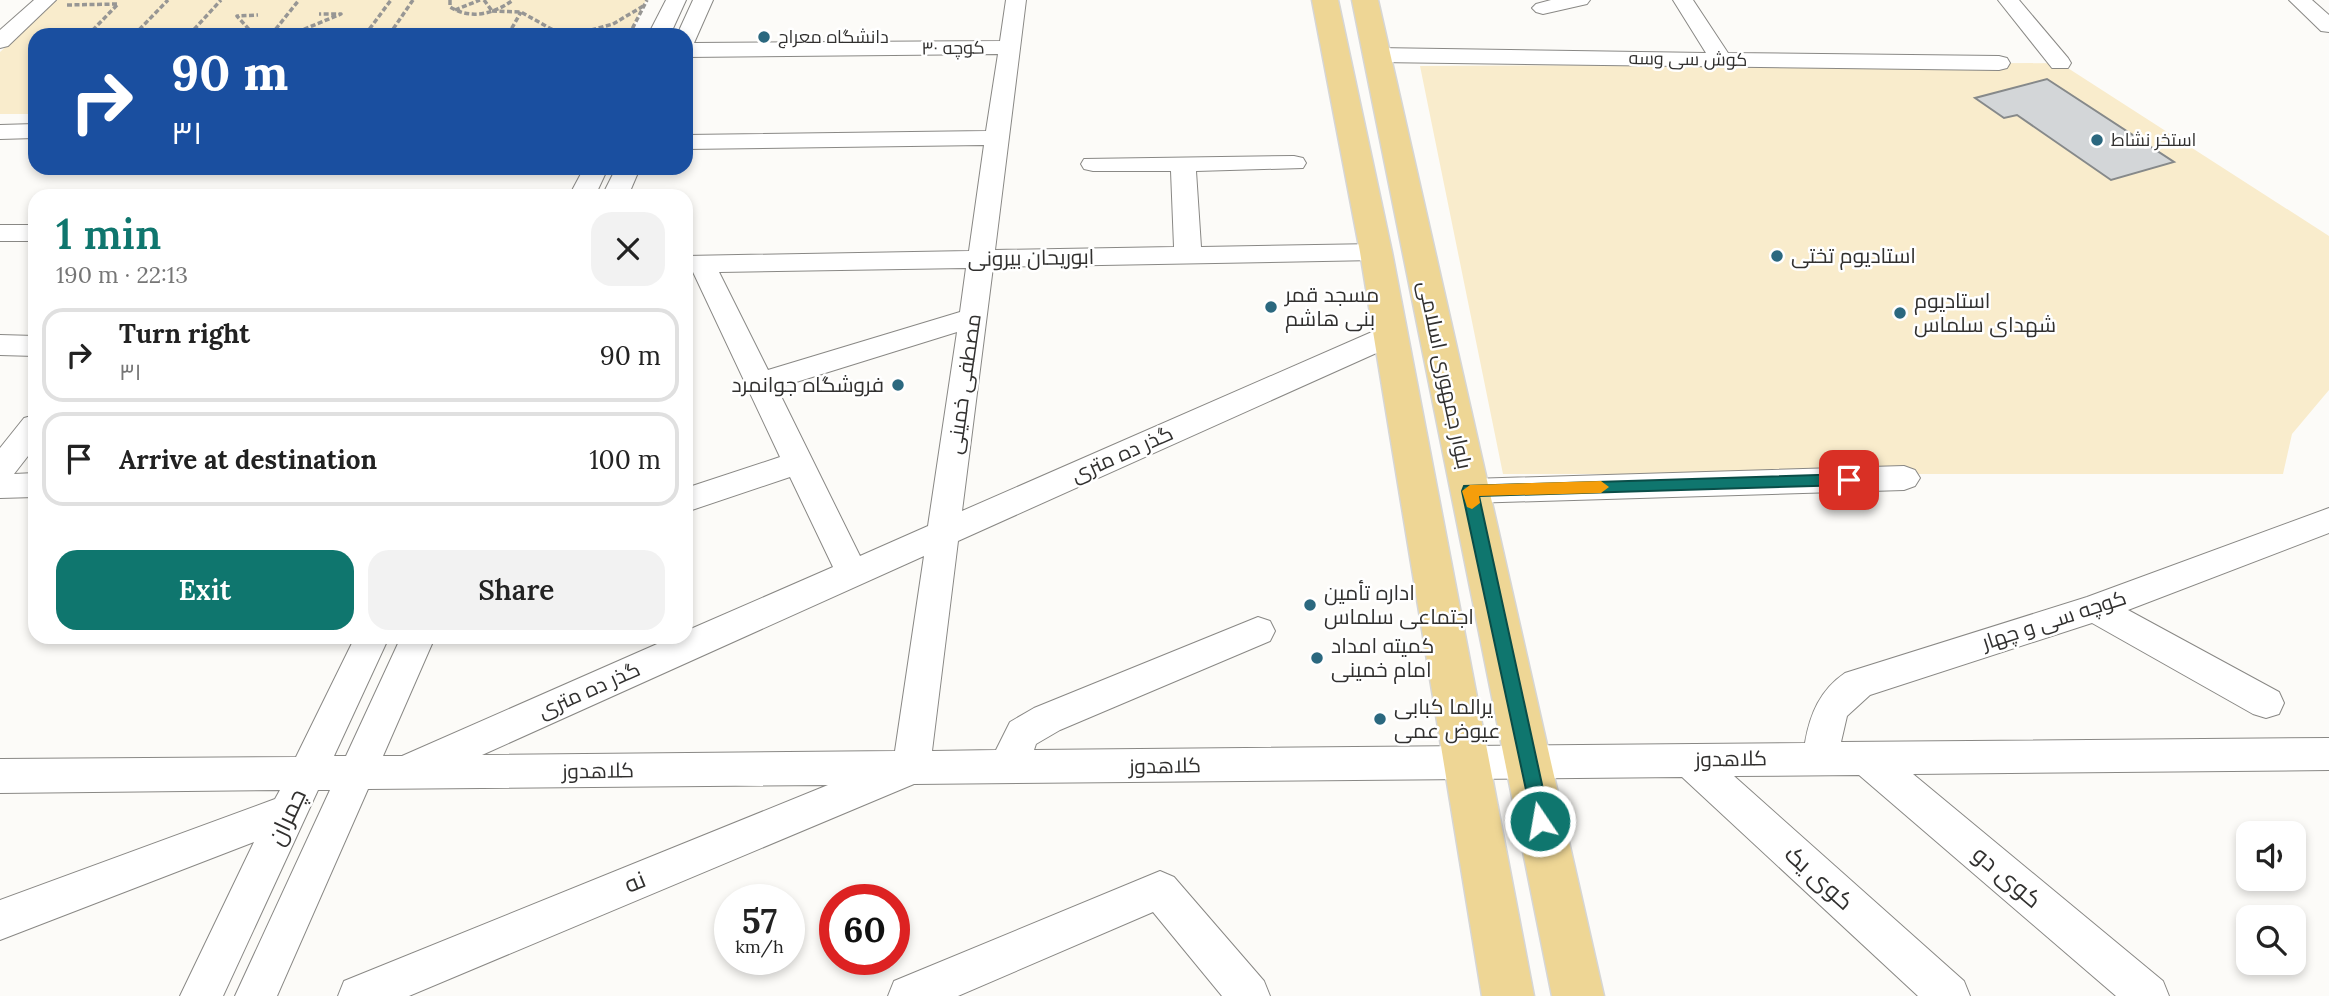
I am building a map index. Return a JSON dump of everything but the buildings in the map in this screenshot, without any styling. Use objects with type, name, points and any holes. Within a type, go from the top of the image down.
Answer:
[{"type":"main road","name":"بلوار جمهوری اسلامی","points":[[1325,0],[1376,252],[1508,996]]},
{"type":"main road","name":"بلوار جمهوری اسلامی","points":[[1365,0],[1578,996]]},
{"type":"street","points":[[662,28],[676,0]]},
{"type":"street","points":[[691,28],[703,0]]},
{"type":"street","name":"مصطفی خمینی","points":[[911,768],[1016,0]]},
{"type":"street","points":[[1543,8],[1580,0]]},
{"type":"street","points":[[1683,0],[1721,59]]},
{"type":"street","points":[[2008,0],[2060,63]]},
{"type":"street","points":[[2299,0],[2329,26]]},
{"type":"street","points":[[0,40],[55,2]]},
{"type":"street","name":"کوچه ۳۰","points":[[693,50],[1010,47]]},
{"type":"street","name":"کوش سی وسه","points":[[1377,55],[1999,63]]},
{"type":"street","points":[[0,132],[28,131]]},
{"type":"street","points":[[693,142],[997,138]]},
{"type":"street","points":[[1182,163],[1188,256]]},
{"type":"street","points":[[1093,164],[1294,163]]},
{"type":"street","points":[[0,233],[28,233]]},
{"type":"street","name":"ابوریحان بیرونی","points":[[694,264],[1376,252]]},
{"type":"street","points":[[694,264],[760,383],[852,573]]},
{"type":"street","points":[[760,383],[972,318]]},
{"type":"street","name":"گذر ده متری","points":[[693,644],[1391,335]]},
{"type":"street","points":[[0,345],[28,346]]},
{"type":"street","points":[[0,470],[28,435]]},
{"type":"street","points":[[693,498],[799,462]]},
{"type":"street","points":[[1470,491],[1903,478]]},
{"type":"street","points":[[0,486],[28,485]]},
{"type":"street","name":"کوچه سی و چهار","points":[[1820,757],[1831,708],[1843,692],[1857,684],[2095,608],[2329,520]]},
{"type":"street","points":[[2095,608],[2266,703]]},
{"type":"street","points":[[1007,767],[1023,733],[1047,719],[1258,631]]},
{"type":"street","name":"چمران","points":[[201,996],[369,644]]},
{"type":"street","name":"چمران","points":[[256,996],[415,644]]},
{"type":"street","name":"گذر ده متری","points":[[401,773],[692,644]]},
{"type":"street","name":"کلاهدوز","points":[[0,776],[2329,754]]},
{"type":"street","name":"کوی دو","points":[[1867,759],[2148,996]]},
{"type":"street","name":"کوی یک","points":[[1690,760],[1949,996]]},
{"type":"street","name":"نه","points":[[359,996],[911,768]]},
{"type":"street","points":[[0,920],[290,811]]},
{"type":"street","points":[[909,996],[1160,890],[1249,996]]},
{"type":"path","points":[[141,28],[168,0]]},
{"type":"path","points":[[195,28],[221,0]]},
{"type":"path","points":[[277,28],[299,0]]},
{"type":"path","points":[[370,28],[391,0]]},
{"type":"path","points":[[394,28],[413,0]]},
{"type":"path","points":[[450,0],[450,8],[454,11],[470,14],[492,11],[521,12],[550,28]]},
{"type":"path","points":[[454,11],[482,0],[492,11]]},
{"type":"path","points":[[492,11],[513,0]]},
{"type":"path","points":[[633,28],[647,0]]},
{"type":"path","points":[[55,2],[118,4],[95,28]]},
{"type":"path","points":[[605,28],[616,25],[645,5]]},
{"type":"path","points":[[512,28],[521,12]]},
{"type":"path","points":[[307,28],[341,14],[319,14]]},
{"type":"path","points":[[248,28],[237,16],[258,15]]},
{"type":"shaded area","points":[[57,0],[646,0],[632,28],[28,28],[28,114],[0,114],[0,52]]},
{"type":"shaded area","name":"استادیوم شهدای سلماس","points":[[2060,63],[2329,236],[2329,390],[2292,434],[2283,474],[1503,474],[1420,66]]},
{"type":"slow traffic","points":[[1472,503],[1470,491],[1601,487]]},
{"type":"place","name":"دانشگاه معراج","points":[[764,37]]},
{"type":"place","name":"استخر نشاط","points":[[2097,140]]},
{"type":"place","name":"استادیوم تختی","points":[[1777,256]]},
{"type":"place","name":"مسجد قمر بنی هاشم","points":[[1271,307]]},
{"type":"place","name":"استادیوم شهدای سلماس","points":[[1900,313]]},
{"type":"place","name":"فروشگاه جوانمرد","points":[[898,385]]},
{"type":"place","name":"اداره تأمین اجتماعی سلماس","points":[[1310,605]]},
{"type":"place","name":"کمیته امداد امام خمینی","points":[[1317,658]]},
{"type":"place","name":"یرالما کبابی عیوض عمی","points":[[1380,719]]},
{"type":"route","points":[[1540,821],[1470,491],[1849,480]]}]
